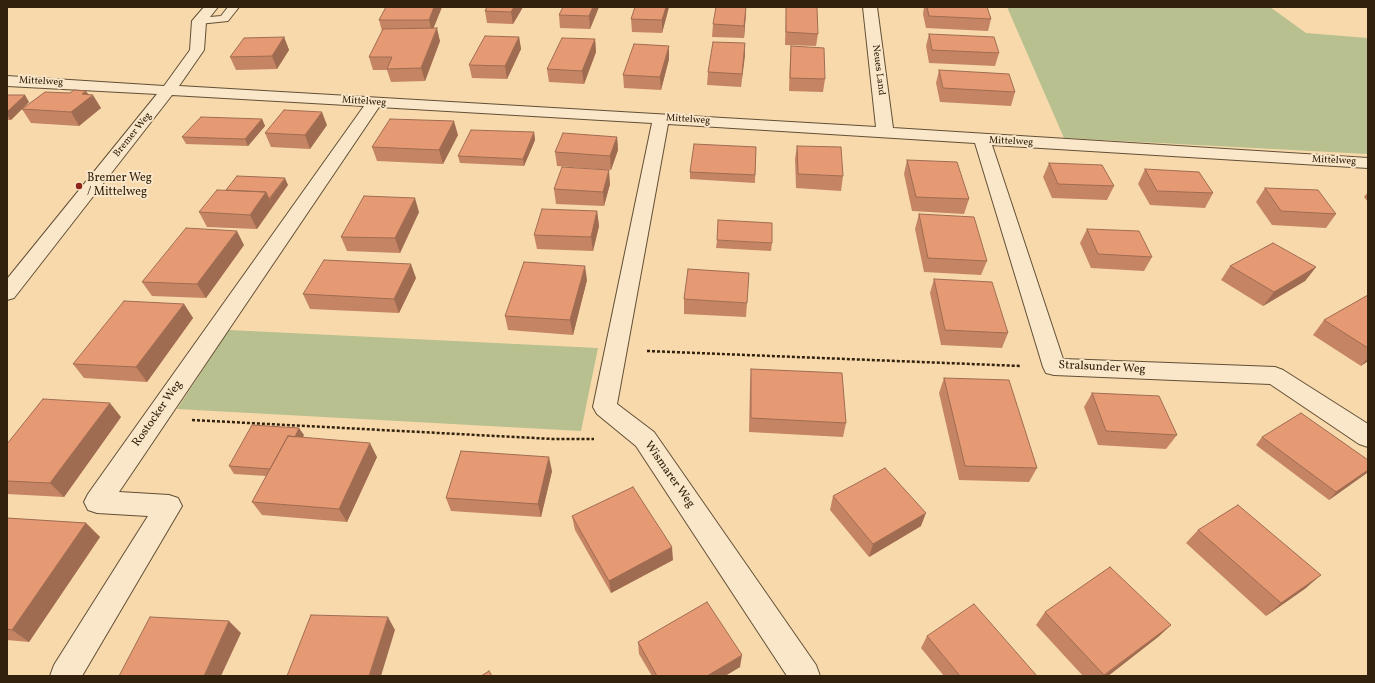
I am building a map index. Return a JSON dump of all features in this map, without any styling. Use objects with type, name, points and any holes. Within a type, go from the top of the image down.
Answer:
[{"type":"street","points":[[198,21],[211,7]]},
{"type":"street","name":"Neues Land","points":[[870,7],[886,133]]},
{"type":"street","name":"Bremer Weg","points":[[7,293],[170,90],[198,50],[198,21]]},
{"type":"street","name":"Mittelweg","points":[[7,81],[660,119],[845,135],[886,133],[1368,163]]},
{"type":"street","name":"Rostocker Weg","points":[[65,676],[169,506],[97,502],[374,103]]},
{"type":"street","name":"Wismarer Weg","points":[[660,119],[605,407],[645,439],[805,676]]},
{"type":"street","name":"Stralsunder Weg","points":[[982,140],[1054,367],[1275,376],[1368,437]]},
{"type":"lane","points":[[198,21],[224,19],[234,7]]},
{"type":"path","points":[[616,350],[781,355],[1054,367]]},
{"type":"path","points":[[155,418],[553,439],[645,439]]},
{"type":"green space","points":[[1007,7],[1270,7],[1306,33],[1368,38],[1368,154],[1064,138]]},
{"type":"green space","points":[[229,330],[598,348],[581,431],[177,409]]},
{"type":"building","points":[[386,7],[434,7],[429,20],[379,20]]},
{"type":"building","points":[[487,7],[514,7],[511,12],[485,11]]},
{"type":"building","points":[[563,7],[593,7],[589,16],[559,15]]},
{"type":"building","points":[[635,7],[666,7],[662,20],[631,19]]},
{"type":"building","points":[[716,7],[746,7],[744,26],[713,24]]},
{"type":"building","points":[[786,7],[817,7],[818,34],[786,32]]},
{"type":"building","points":[[927,7],[987,7],[991,19],[929,16]]},
{"type":"building","points":[[437,28],[421,68],[387,69],[392,57],[369,57],[383,29]]},
{"type":"building","points":[[929,34],[994,37],[999,53],[932,50]]},
{"type":"building","points":[[485,36],[519,37],[505,66],[469,65]]},
{"type":"building","points":[[284,37],[272,56],[230,57],[244,38]]},
{"type":"building","points":[[562,38],[595,39],[582,71],[547,69]]},
{"type":"building","points":[[713,42],[745,43],[742,74],[708,72]]},
{"type":"building","points":[[634,44],[669,46],[660,77],[623,75]]},
{"type":"building","points":[[791,46],[824,48],[825,79],[790,78]]},
{"type":"building","points":[[939,70],[1009,74],[1015,92],[943,88]]},
{"type":"building","points":[[74,90],[86,91],[82,94],[93,95],[71,112],[22,109],[45,92],[70,93]]},
{"type":"building","points":[[7,95],[25,95],[7,112]]},
{"type":"building","points":[[284,110],[322,112],[305,135],[265,133]]},
{"type":"building","points":[[201,117],[262,119],[245,139],[182,137]]},
{"type":"building","points":[[390,119],[454,121],[439,150],[372,147]]},
{"type":"building","points":[[471,130],[534,132],[523,159],[458,156]]},
{"type":"building","points":[[563,133],[617,137],[610,156],[555,152]]},
{"type":"building","points":[[694,144],[756,147],[755,175],[690,172]]},
{"type":"building","points":[[797,146],[841,147],[843,176],[798,174]]},
{"type":"building","points":[[907,160],[957,162],[969,199],[916,197]]},
{"type":"building","points":[[1049,163],[1102,165],[1114,186],[1058,184]]},
{"type":"building","points":[[562,167],[609,170],[603,192],[554,189]]},
{"type":"building","points":[[1145,169],[1199,172],[1213,193],[1157,191]]},
{"type":"building","points":[[237,176],[285,178],[269,199],[266,192],[226,190]]},
{"type":"building","points":[[1265,188],[1318,190],[1336,214],[1281,211]]},
{"type":"building","points":[[217,190],[266,192],[250,215],[199,212]]},
{"type":"building","points":[[364,196],[415,198],[395,238],[341,237]]},
{"type":"building","points":[[542,209],[597,211],[591,237],[534,235]]},
{"type":"building","points":[[919,214],[974,217],[987,261],[928,258]]},
{"type":"building","points":[[718,220],[772,223],[772,243],[717,240]]},
{"type":"building","points":[[186,228],[237,231],[197,284],[142,282]]},
{"type":"building","points":[[1087,229],[1139,231],[1152,257],[1098,254]]},
{"type":"building","points":[[1273,243],[1316,267],[1274,292],[1230,266]]},
{"type":"building","points":[[324,260],[411,264],[394,299],[303,294]]},
{"type":"building","points":[[524,262],[585,266],[570,320],[505,316]]},
{"type":"building","points":[[688,269],[749,273],[747,303],[684,299]]},
{"type":"building","points":[[934,279],[992,282],[1008,333],[945,330]]},
{"type":"building","points":[[1368,295],[1368,348],[1324,320]]},
{"type":"building","points":[[124,301],[184,304],[136,367],[73,364]]},
{"type":"building","points":[[751,369],[842,373],[846,423],[751,418]]},
{"type":"building","points":[[944,378],[1009,380],[1037,468],[965,466]]},
{"type":"building","points":[[1092,393],[1159,396],[1177,435],[1106,431]]},
{"type":"building","points":[[43,399],[110,403],[50,483],[7,481],[7,444]]},
{"type":"building","points":[[1301,413],[1368,460],[1368,470],[1336,492],[1262,437]]},
{"type":"building","points":[[252,425],[299,428],[295,437],[288,436],[270,469],[229,466]]},
{"type":"building","points":[[288,436],[370,443],[339,509],[252,502]]},
{"type":"building","points":[[461,451],[549,457],[538,504],[446,498]]},
{"type":"building","points":[[885,468],[926,513],[873,544],[833,496]]},
{"type":"building","points":[[633,487],[672,547],[609,581],[572,516]]},
{"type":"building","points":[[1238,505],[1321,575],[1281,603],[1198,530]]},
{"type":"building","points":[[7,518],[86,523],[12,630],[7,629]]},
{"type":"building","points":[[1110,567],[1171,625],[1104,675],[1045,612]]},
{"type":"building","points":[[707,602],[742,655],[707,676],[657,676],[638,642]]},
{"type":"building","points":[[974,604],[1037,676],[960,676],[927,636]]},
{"type":"building","points":[[311,615],[388,617],[369,676],[287,676]]},
{"type":"building","points":[[150,617],[229,621],[204,676],[119,676]]},
{"type":"building","points":[[489,671],[492,676],[481,676]]},
{"type":"place","name":"Bremer Weg / Mittelweg","points":[[79,186]]}]
